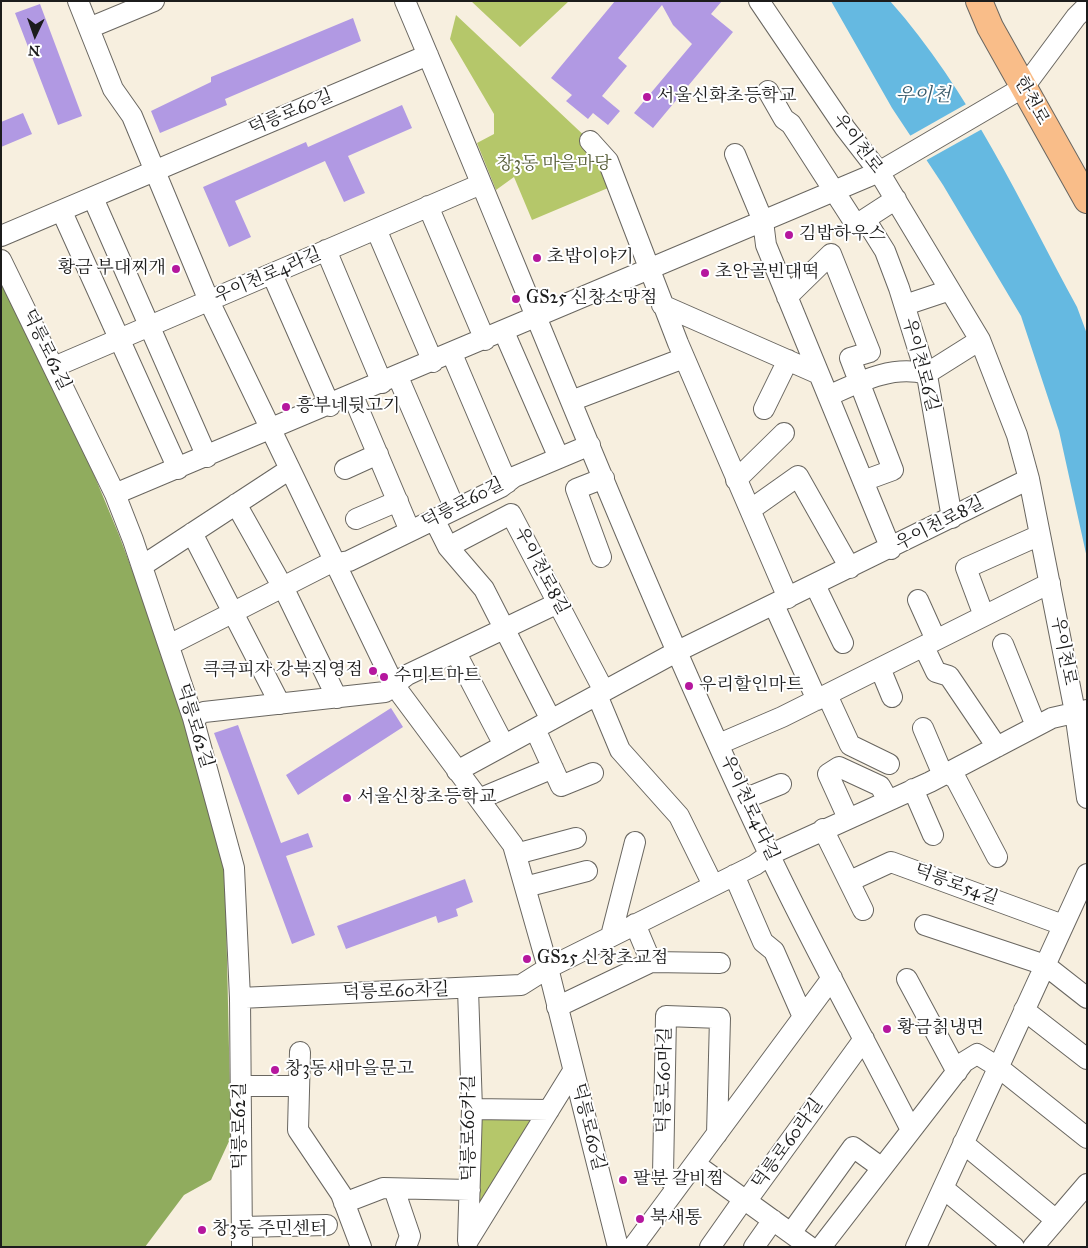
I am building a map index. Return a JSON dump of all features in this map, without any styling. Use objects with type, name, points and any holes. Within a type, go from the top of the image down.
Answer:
[{"type":"main road","name":"한천로","points":[[978,1],[1087,200]]},
{"type":"street","name":"덕릉로60길","points":[[78,1],[113,90],[132,116],[209,301],[337,563],[394,685],[513,845],[548,968],[618,1247]]},
{"type":"street","points":[[89,28],[154,1]]},
{"type":"street","points":[[405,1],[536,318]]},
{"type":"street","name":"우이천로","points":[[759,1],[845,128],[879,172],[980,340],[1017,434],[1030,479],[1050,583],[1081,711],[1087,798]]},
{"type":"street","points":[[115,494],[354,396],[879,172],[1024,87],[1076,17],[1087,6]]},
{"type":"street","name":"덕릉로60길","points":[[155,172],[428,55]]},
{"type":"street","name":"우이천로6길","points":[[768,91],[784,119],[791,124],[833,192],[885,251],[926,374],[952,518]]},
{"type":"street","points":[[590,141],[608,161],[648,270],[750,510],[781,602],[822,698],[850,745],[889,764]]},
{"type":"street","points":[[735,154],[763,221],[766,245],[891,549]]},
{"type":"street","points":[[1,236],[155,172]]},
{"type":"street","name":"우이천로4라길","points":[[54,367],[481,184]]},
{"type":"street","points":[[93,198],[207,457]]},
{"type":"street","points":[[860,222],[896,199]]},
{"type":"street","points":[[428,206],[485,340]]},
{"type":"street","points":[[62,212],[178,469]]},
{"type":"street","points":[[376,229],[433,362]]},
{"type":"street","points":[[326,250],[455,509]]},
{"type":"street","points":[[787,297],[831,254],[870,352],[850,358],[894,470],[863,481]]},
{"type":"street","name":"덕릉로62길","points":[[1,260],[115,494],[142,566],[193,718],[234,868],[240,998],[242,1247]]},
{"type":"street","points":[[272,274],[330,406]]},
{"type":"street","points":[[904,305],[950,290]]},
{"type":"street","points":[[662,305],[819,374]]},
{"type":"street","name":"우이천로4다길","points":[[536,318],[678,651],[769,855],[911,1130]]},
{"type":"street","points":[[504,332],[559,458]]},
{"type":"street","points":[[828,396],[859,382],[913,371],[926,374],[980,340]]},
{"type":"street","points":[[452,354],[507,482]]},
{"type":"street","points":[[571,401],[684,358]]},
{"type":"street","points":[[764,409],[788,360]]},
{"type":"street","points":[[354,396],[410,531]]},
{"type":"street","points":[[736,480],[784,433]]},
{"type":"street","name":"덕릉로60길","points":[[169,645],[326,565],[349,561],[507,482],[590,445]]},
{"type":"street","points":[[345,469],[378,454]]},
{"type":"street","points":[[142,566],[290,469]]},
{"type":"street","points":[[750,510],[798,476],[850,568]]},
{"type":"street","points":[[601,557],[576,489],[604,478]]},
{"type":"street","name":"우이천로8길","points":[[457,771],[678,651],[891,549],[1030,479]]},
{"type":"street","points":[[356,519],[398,501]]},
{"type":"street","points":[[236,504],[281,588],[286,593],[336,698]]},
{"type":"street","name":"우이천로8길","points":[[448,547],[511,514],[558,604],[600,693],[620,750],[679,816],[714,885]]},
{"type":"street","points":[[434,519],[448,547],[484,589],[504,630],[543,724],[553,768],[561,786],[593,773]]},
{"type":"street","points":[[192,533],[280,704]]},
{"type":"street","points":[[984,616],[966,568],[1040,535]]},
{"type":"street","points":[[719,744],[822,698],[1050,583]]},
{"type":"street","points":[[815,585],[843,642]]},
{"type":"street","points":[[918,600],[936,672],[949,676],[997,747]]},
{"type":"street","points":[[193,718],[204,712],[385,692],[407,675],[558,604]]},
{"type":"street","points":[[1002,644],[1036,726]]},
{"type":"street","points":[[456,653],[504,745]]},
{"type":"street","points":[[880,668],[892,697]]},
{"type":"street","name":"덕릉로60차길","points":[[240,998],[468,989],[521,985],[548,968],[734,875],[769,855],[913,790],[1052,718],[1081,711]]},
{"type":"street","points":[[923,728],[940,768],[946,774],[956,779],[998,857]]},
{"type":"street","points":[[479,799],[553,768]]},
{"type":"street","points":[[848,818],[828,774],[839,768],[880,786],[888,800]]},
{"type":"street","points":[[744,799],[781,784]]},
{"type":"street","points":[[913,790],[932,835]]},
{"type":"street","points":[[824,829],[863,910]]},
{"type":"street","points":[[516,854],[576,838]]},
{"type":"street","points":[[611,936],[635,842]]},
{"type":"street","name":"덕릉로54길","points":[[850,881],[891,862],[1063,925]]},
{"type":"street","points":[[525,887],[587,871]]},
{"type":"street","points":[[916,1247],[1087,874]]},
{"type":"street","points":[[734,875],[763,942],[774,951],[803,1017]]},
{"type":"street","points":[[635,924],[651,962]]},
{"type":"street","points":[[925,925],[1045,965],[1087,998]]},
{"type":"street","points":[[557,1006],[651,962],[720,963]]},
{"type":"street","points":[[634,1247],[832,978]]},
{"type":"street","points":[[907,979],[957,1072]]},
{"type":"street","name":"덕릉로60카길","points":[[344,1204],[383,1188],[470,1190],[472,1109],[468,989]]},
{"type":"street","points":[[1024,1010],[1087,1059]]},
{"type":"street","name":"덕릉로60마길","points":[[678,1186],[663,1174],[666,1016],[720,1018],[717,1134]]},
{"type":"street","name":"덕릉로60라길","points":[[710,1247],[750,1196],[864,1039]]},
{"type":"street","points":[[300,1052],[298,1130],[341,1194],[361,1247]]},
{"type":"street","points":[[821,1247],[964,1062],[977,1054],[998,1067],[1087,1138]]},
{"type":"street","points":[[466,1244],[574,1071]]},
{"type":"street","points":[[240,1086],[299,1086]]},
{"type":"street","points":[[472,1109],[550,1110]]},
{"type":"street","points":[[963,1143],[1056,1220]]},
{"type":"street","points":[[791,1233],[853,1147],[882,1168]]},
{"type":"street","points":[[695,1164],[810,1247]]},
{"type":"street","points":[[1043,1244],[1056,1220],[1087,1184]]},
{"type":"street","points":[[943,1188],[1014,1247]]},
{"type":"street","points":[[394,1189],[410,1236],[406,1247]]},
{"type":"street","points":[[466,1244],[470,1190]]},
{"type":"street","points":[[754,1247],[773,1220]]},
{"type":"street","points":[[242,1227],[327,1225]]},
{"type":"green space","points":[[471,1],[569,1],[520,47]]},
{"type":"green space","name":"창3동 마을마당","points":[[456,15],[590,141],[608,188],[532,220],[514,177],[496,190],[477,143],[494,134],[494,114],[450,39]]},
{"type":"green space","points":[[1,275],[51,371],[119,535],[179,696],[225,871],[231,1137],[211,1180],[184,1195],[145,1247],[1,1247]]},
{"type":"green space","points":[[474,1111],[546,1111],[471,1233]]},
{"type":"water","name":"우이천","points":[[831,1],[890,1],[919,36],[945,72],[992,148],[1077,307],[1087,334],[1087,558],[1059,431],[1021,316],[943,185],[892,108]]},
{"type":"pier","points":[[968,103],[984,128],[925,161],[908,137]]},
{"type":"building","points":[[615,1],[722,1],[711,14],[733,32],[653,128],[634,113],[692,44],[673,25],[662,5],[618,58],[627,66],[602,96],[620,111],[608,125],[593,113],[588,119],[566,101],[572,95],[551,78]]},
{"type":"building","points":[[40,4],[82,116],[58,125],[15,13]]},
{"type":"building","points":[[353,18],[361,41],[225,99],[227,105],[160,133],[151,111],[211,82],[211,77]]},
{"type":"building","points":[[402,105],[412,128],[348,156],[365,193],[344,202],[325,161],[235,201],[251,237],[229,247],[203,187],[306,142],[308,147]]},
{"type":"building","points":[[23,113],[32,134],[1,147],[1,122]]},
{"type":"building","points":[[391,708],[403,727],[298,795],[286,775]]},
{"type":"building","points":[[238,725],[281,843],[308,833],[313,847],[286,856],[315,935],[292,944],[214,733]]},
{"type":"building","points":[[465,879],[473,902],[456,909],[458,916],[438,923],[436,916],[346,949],[337,926]]},
{"type":"place","name":"서울신화초등학교","points":[[647,97]]},
{"type":"place","name":"김밥하우스","points":[[789,235]]},
{"type":"place","name":"초밥이야기","points":[[537,258]]},
{"type":"place","name":"황금 부대찌개","points":[[176,269]]},
{"type":"place","name":"초안골빈대떡","points":[[705,273]]},
{"type":"place","name":"GS25 신창소망점","points":[[516,299]]},
{"type":"place","name":"흥부네뒷고기","points":[[286,407]]},
{"type":"place","name":"큭큭피자 강북직영점","points":[[373,671]]},
{"type":"place","name":"수미트마트","points":[[384,677]]},
{"type":"place","name":"우리할인마트","points":[[689,686]]},
{"type":"place","name":"서울신창초등학교","points":[[347,798]]},
{"type":"place","name":"GS25 신창초교점","points":[[527,959]]},
{"type":"place","name":"황금칡냉면","points":[[887,1029]]},
{"type":"place","name":"창3동새마을문고","points":[[275,1070]]},
{"type":"place","name":"팔분 갈비찜","points":[[623,1180]]},
{"type":"place","name":"북새통","points":[[640,1219]]},
{"type":"place","name":"창3동 주민센터","points":[[202,1230]]}]
